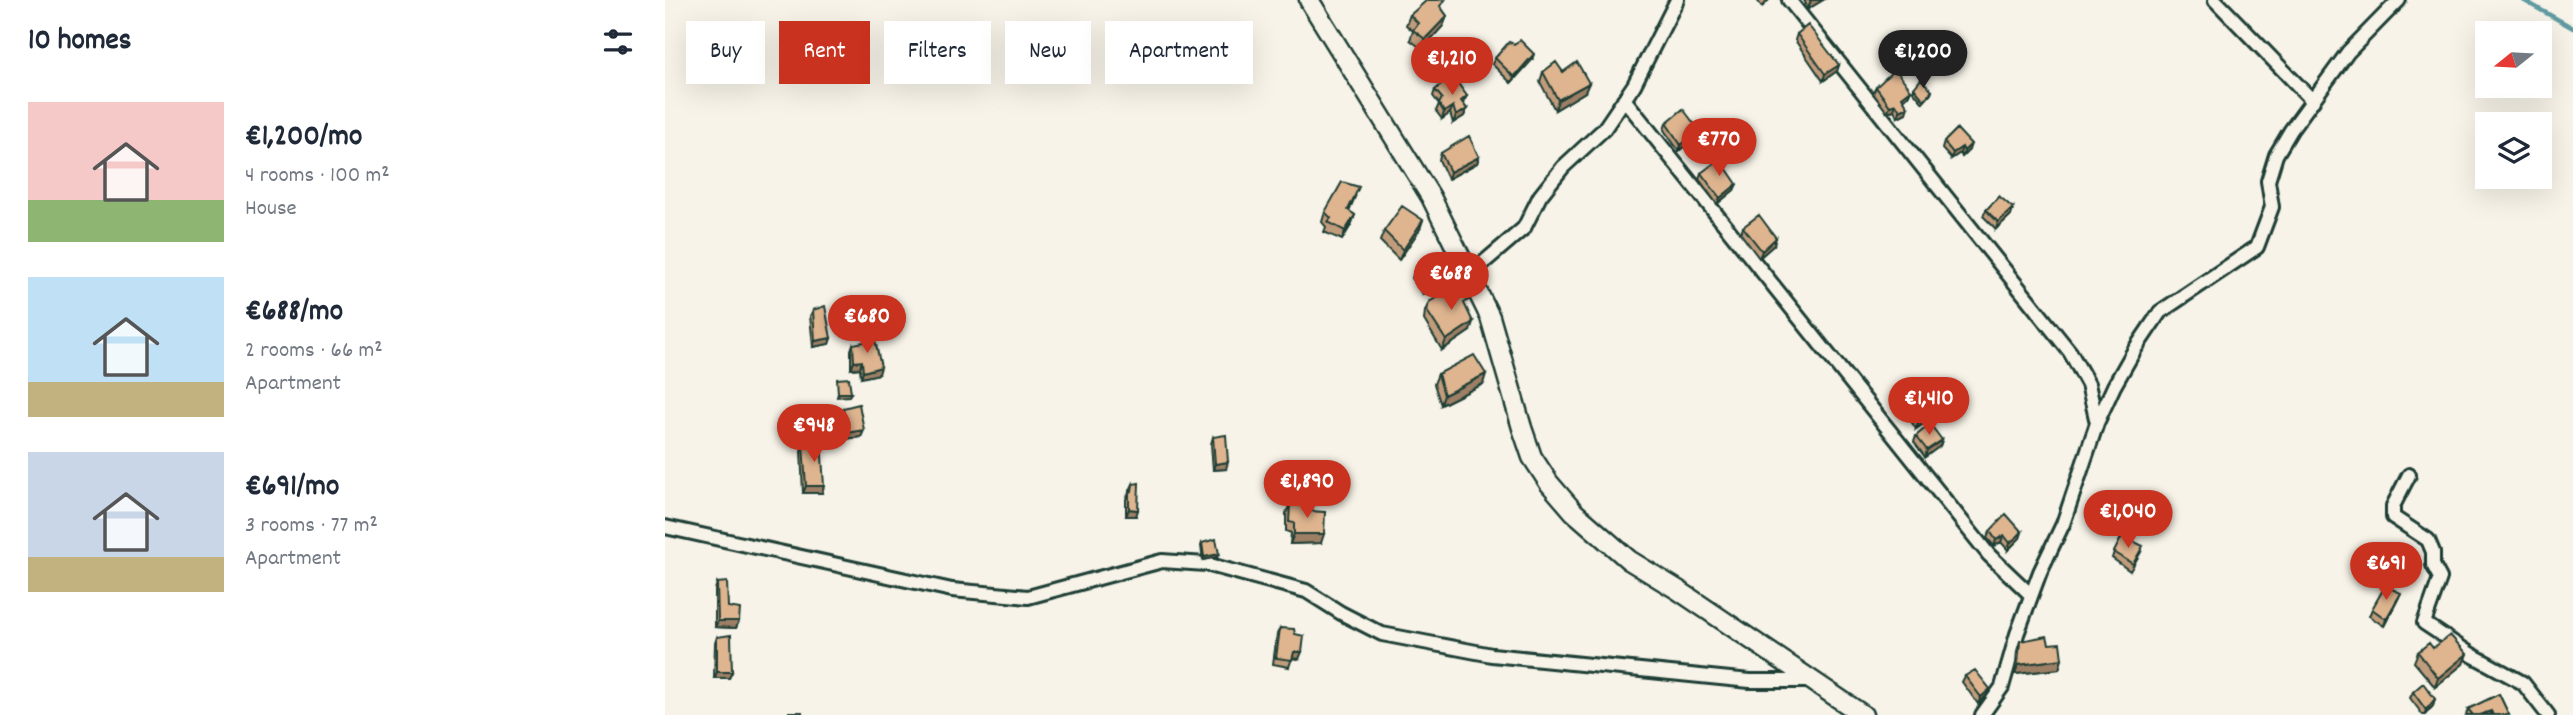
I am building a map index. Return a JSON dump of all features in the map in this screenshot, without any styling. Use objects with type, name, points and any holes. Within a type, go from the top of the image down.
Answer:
[{"type":"main road","points":[[1309,0],[1431,197],[1490,317],[1521,428],[1532,457],[1549,483],[1574,512],[1629,560],[1863,715]]},
{"type":"street","points":[[1469,275],[1524,228],[1540,196],[1563,167],[1604,129],[1625,99],[1677,0]]},
{"type":"street","points":[[1789,0],[2070,352],[2088,384],[2097,424]]},
{"type":"street","points":[[2215,0],[2313,101]]},
{"type":"street","points":[[1982,715],[2002,687],[2031,596],[2063,524],[2097,424],[2114,386],[2160,312],[2257,247],[2272,207],[2269,181],[2276,155],[2348,52],[2399,0]]},
{"type":"street","points":[[1625,99],[1989,555],[2031,596]]},
{"type":"street","points":[[2409,475],[2393,506],[2393,517],[2428,540],[2433,552],[2433,565],[2440,578],[2424,624],[2523,683],[2548,715]]},
{"type":"street","points":[[665,527],[952,590],[1028,597],[1162,561],[1206,564],[1306,591],[1382,634],[1478,653],[1750,681],[1812,681]]},
{"type":"building","points":[[1427,0],[1445,0],[1440,6],[1447,16],[1425,39],[1413,30],[1418,23],[1410,15]]},
{"type":"building","points":[[1808,25],[1839,65],[1825,74],[1797,34]]},
{"type":"building","points":[[1520,40],[1534,54],[1514,77],[1495,58],[1509,42],[1514,44]]},
{"type":"building","points":[[1556,62],[1563,72],[1577,62],[1589,83],[1558,100],[1543,72]]},
{"type":"building","points":[[1895,69],[1911,90],[1902,97],[1908,107],[1900,111],[1896,104],[1890,106],[1876,87]]},
{"type":"building","points":[[1921,79],[1932,91],[1924,100],[1914,88]]},
{"type":"building","points":[[1444,82],[1457,82],[1467,96],[1461,101],[1467,109],[1456,116],[1453,106],[1444,112],[1439,104],[1442,98],[1435,90]]},
{"type":"building","points":[[1683,109],[1699,130],[1681,145],[1666,123]]},
{"type":"building","points":[[1957,129],[1971,144],[1964,151],[1962,147],[1953,153],[1944,142]]},
{"type":"building","points":[[1469,136],[1479,157],[1450,172],[1441,153]]},
{"type":"building","points":[[1720,159],[1737,184],[1720,198],[1701,173]]},
{"type":"building","points":[[1342,182],[1359,187],[1348,210],[1355,215],[1345,231],[1328,222],[1331,218],[1325,212]]},
{"type":"building","points":[[1999,196],[2013,208],[1998,222],[1986,210]]},
{"type":"building","points":[[1402,206],[1423,220],[1403,250],[1384,231]]},
{"type":"building","points":[[1759,215],[1776,238],[1762,251],[1743,227]]},
{"type":"building","points":[[1440,253],[1451,268],[1425,287],[1414,272]]},
{"type":"building","points":[[1461,284],[1470,299],[1464,303],[1473,322],[1446,340],[1427,311],[1429,302]]},
{"type":"building","points":[[825,306],[831,338],[815,341],[813,310]]},
{"type":"building","points":[[875,340],[881,367],[863,372],[862,361],[854,362],[853,344]]},
{"type":"building","points":[[1474,355],[1486,374],[1444,395],[1438,374]]},
{"type":"building","points":[[849,378],[851,393],[838,393],[837,379]]},
{"type":"building","points":[[1922,397],[1932,412],[1919,422],[1910,408]]},
{"type":"building","points":[[859,404],[864,430],[846,433],[843,408]]},
{"type":"building","points":[[1930,424],[1942,440],[1927,450],[1916,436]]},
{"type":"building","points":[[1226,435],[1228,462],[1215,464],[1213,437]]},
{"type":"building","points":[[821,441],[824,486],[806,486],[803,445]]},
{"type":"building","points":[[1139,483],[1138,510],[1129,509],[1129,492],[1132,491],[1133,484]]},
{"type":"building","points":[[1290,504],[1309,504],[1309,511],[1325,512],[1324,534],[1294,534],[1294,523],[1289,522]]},
{"type":"building","points":[[2006,514],[2022,532],[2010,543],[2004,535],[1996,540],[1990,531]]},
{"type":"building","points":[[2122,536],[2143,546],[2133,564],[2114,552]]},
{"type":"building","points":[[1216,539],[1219,554],[1204,557],[1202,543]]},
{"type":"building","points":[[727,582],[728,607],[740,609],[739,621],[718,621],[717,583]]},
{"type":"building","points":[[2385,586],[2401,593],[2386,619],[2372,609]]},
{"type":"building","points":[[1280,628],[1294,629],[1295,634],[1304,636],[1302,652],[1294,652],[1292,660],[1276,658]]},
{"type":"building","points":[[731,635],[732,672],[717,672],[717,637]]},
{"type":"building","points":[[2450,635],[2467,654],[2438,678],[2418,652],[2429,643],[2433,648]]},
{"type":"building","points":[[2047,636],[2049,644],[2060,643],[2062,659],[2018,665],[2020,641]]},
{"type":"building","points":[[1975,670],[1990,689],[1981,697],[1965,676]]},
{"type":"building","points":[[2423,683],[2435,699],[2426,710],[2413,692]]},
{"type":"building","points":[[2499,694],[2509,715],[2493,715],[2491,711],[2473,715],[2468,709]]},
{"type":"building","points":[[789,712],[802,712],[802,715],[789,715]]},
{"type":"waterway","points":[[2523,0],[2573,28]]}]
